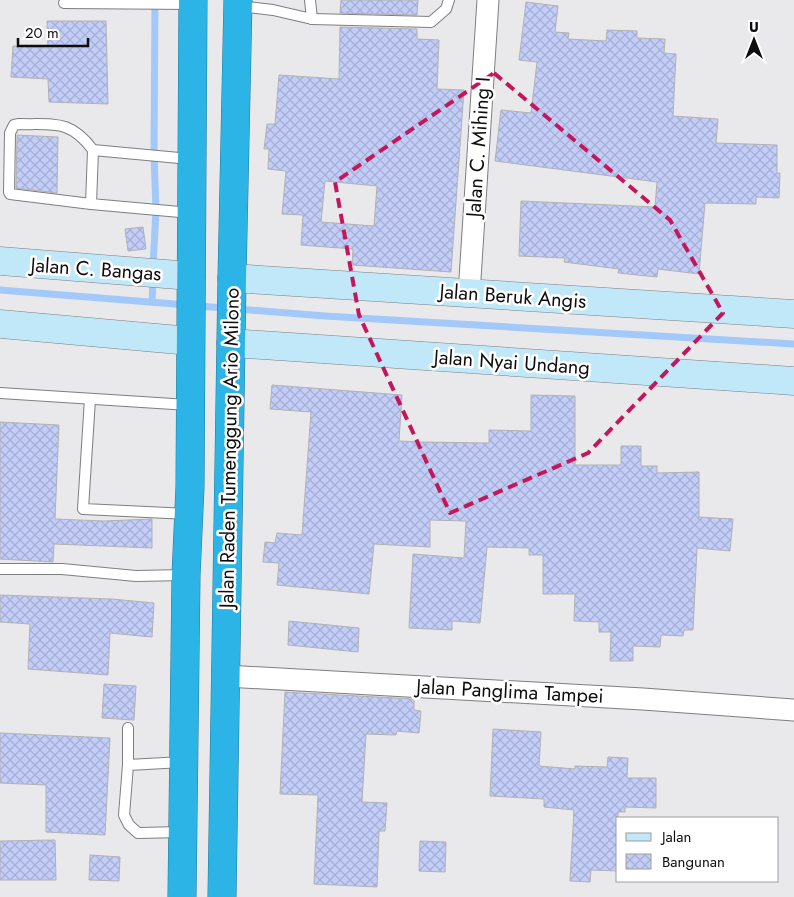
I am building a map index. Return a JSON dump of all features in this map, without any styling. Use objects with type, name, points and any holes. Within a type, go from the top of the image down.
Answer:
[{"type":"highway","name":"Jalan Raden Tumenggung Ario Milono","points":[[182,897],[190,405],[190,332],[184,280],[192,213],[194,2]]},
{"type":"highway","name":"Jalan Raden Tumenggung Ario Milono","points":[[222,897],[238,3]]},
{"type":"highway","points":[[186,575],[228,576]]},
{"type":"street","name":"Jalan C. Mihing I","points":[[469,294],[488,0]]},
{"type":"street","name":"Jalan C. Bangas","points":[[0,261],[125,271],[184,280]]},
{"type":"street","name":"Jalan Beruk Angis","points":[[232,285],[469,294],[794,314]]},
{"type":"street","points":[[0,324],[190,332]]},
{"type":"street","name":"Jalan Nyai Undang","points":[[231,335],[794,381]]},
{"type":"street","name":"Jalan Panglima Tampei","points":[[226,676],[643,699],[794,710]]},
{"type":"lane","points":[[310,0],[312,19]]},
{"type":"lane","points":[[238,3],[312,19],[431,22],[446,9],[449,0]]},
{"type":"lane","points":[[64,3],[138,2],[167,4],[194,2]]},
{"type":"lane","points":[[91,204],[93,150],[84,137],[72,128],[62,125],[14,125],[10,133],[10,194],[91,204],[192,213]]},
{"type":"lane","points":[[93,150],[192,159]]},
{"type":"lane","points":[[0,393],[190,405]]},
{"type":"lane","points":[[90,399],[83,509],[189,514]]},
{"type":"lane","points":[[0,569],[62,569],[136,576],[186,575]]},
{"type":"lane","points":[[128,728],[128,765],[124,815],[129,826],[138,833],[184,832]]},
{"type":"lane","points":[[128,765],[185,762]]},
{"type":"highlighted area","points":[[494,73],[670,220],[723,313],[588,453],[450,513],[359,315],[335,182]]},
{"type":"building","points":[[341,0],[418,0],[417,15],[340,13]]},
{"type":"building","points":[[526,2],[558,6],[555,32],[569,33],[568,39],[606,41],[607,30],[637,31],[637,38],[665,39],[664,53],[676,54],[673,116],[718,119],[716,143],[777,145],[777,173],[780,173],[779,198],[756,197],[756,204],[705,203],[699,274],[658,269],[657,277],[618,273],[619,269],[564,262],[565,258],[519,256],[521,201],[655,207],[657,182],[495,161],[501,110],[531,113],[537,62],[519,60]]},
{"type":"building","points":[[47,21],[106,21],[108,104],[49,102],[48,79],[11,77],[13,46],[48,48]]},
{"type":"building","points":[[340,27],[417,29],[417,39],[439,40],[437,89],[464,90],[451,272],[352,265],[353,249],[301,245],[303,215],[282,214],[286,171],[268,169],[269,149],[264,149],[267,124],[275,124],[279,75],[339,79]],"holes":[[[325,181],[377,186],[374,226],[321,222]]]},
{"type":"building","points":[[17,135],[58,137],[57,193],[16,188]]},
{"type":"building","points":[[143,227],[146,249],[128,251],[125,229]]},
{"type":"building","points":[[272,385],[402,395],[399,441],[421,442],[489,443],[489,430],[531,431],[531,395],[575,396],[575,465],[621,465],[621,446],[641,446],[641,466],[657,466],[657,473],[699,472],[699,517],[733,519],[730,551],[697,548],[693,630],[684,630],[683,636],[661,635],[660,647],[633,646],[633,661],[610,661],[611,632],[599,632],[599,622],[574,621],[575,594],[543,594],[543,555],[529,555],[529,548],[487,547],[480,623],[452,621],[452,630],[409,628],[413,554],[464,558],[466,521],[430,520],[430,547],[374,544],[369,594],[277,585],[279,563],[263,562],[265,542],[275,543],[277,533],[302,535],[311,412],[270,409]]},
{"type":"building","points":[[0,422],[59,425],[55,519],[104,521],[152,519],[152,548],[54,544],[53,562],[0,559]]},
{"type":"building","points":[[0,595],[112,599],[154,603],[152,637],[110,633],[108,675],[28,669],[30,624],[0,622]]},
{"type":"building","points":[[289,621],[359,628],[358,652],[288,645]]},
{"type":"building","points":[[104,684],[136,686],[134,720],[102,718]]},
{"type":"building","points":[[285,692],[414,699],[414,710],[421,711],[419,733],[397,731],[396,735],[366,734],[362,802],[387,803],[385,831],[379,831],[377,887],[314,884],[318,795],[280,794]]},
{"type":"building","points":[[493,729],[541,732],[539,766],[575,769],[575,766],[607,767],[608,757],[628,758],[627,778],[656,778],[656,808],[625,807],[625,812],[618,812],[618,817],[616,817],[616,871],[591,870],[590,882],[570,881],[574,810],[544,807],[544,799],[490,796]]},
{"type":"building","points":[[0,733],[110,738],[105,835],[46,832],[46,785],[0,783]]},
{"type":"building","points":[[55,840],[56,880],[0,880],[0,841]]},
{"type":"building","points":[[420,841],[446,842],[445,872],[419,871]]},
{"type":"building","points":[[90,855],[120,857],[119,881],[89,880]]},
{"type":"waterway","points":[[153,267],[156,210],[154,155],[155,0]]},
{"type":"waterway","points":[[152,302],[153,278]]},
{"type":"waterway","points":[[0,290],[187,305]]},
{"type":"waterway","points":[[197,306],[226,308]]},
{"type":"waterway","points":[[237,309],[794,344]]}]
